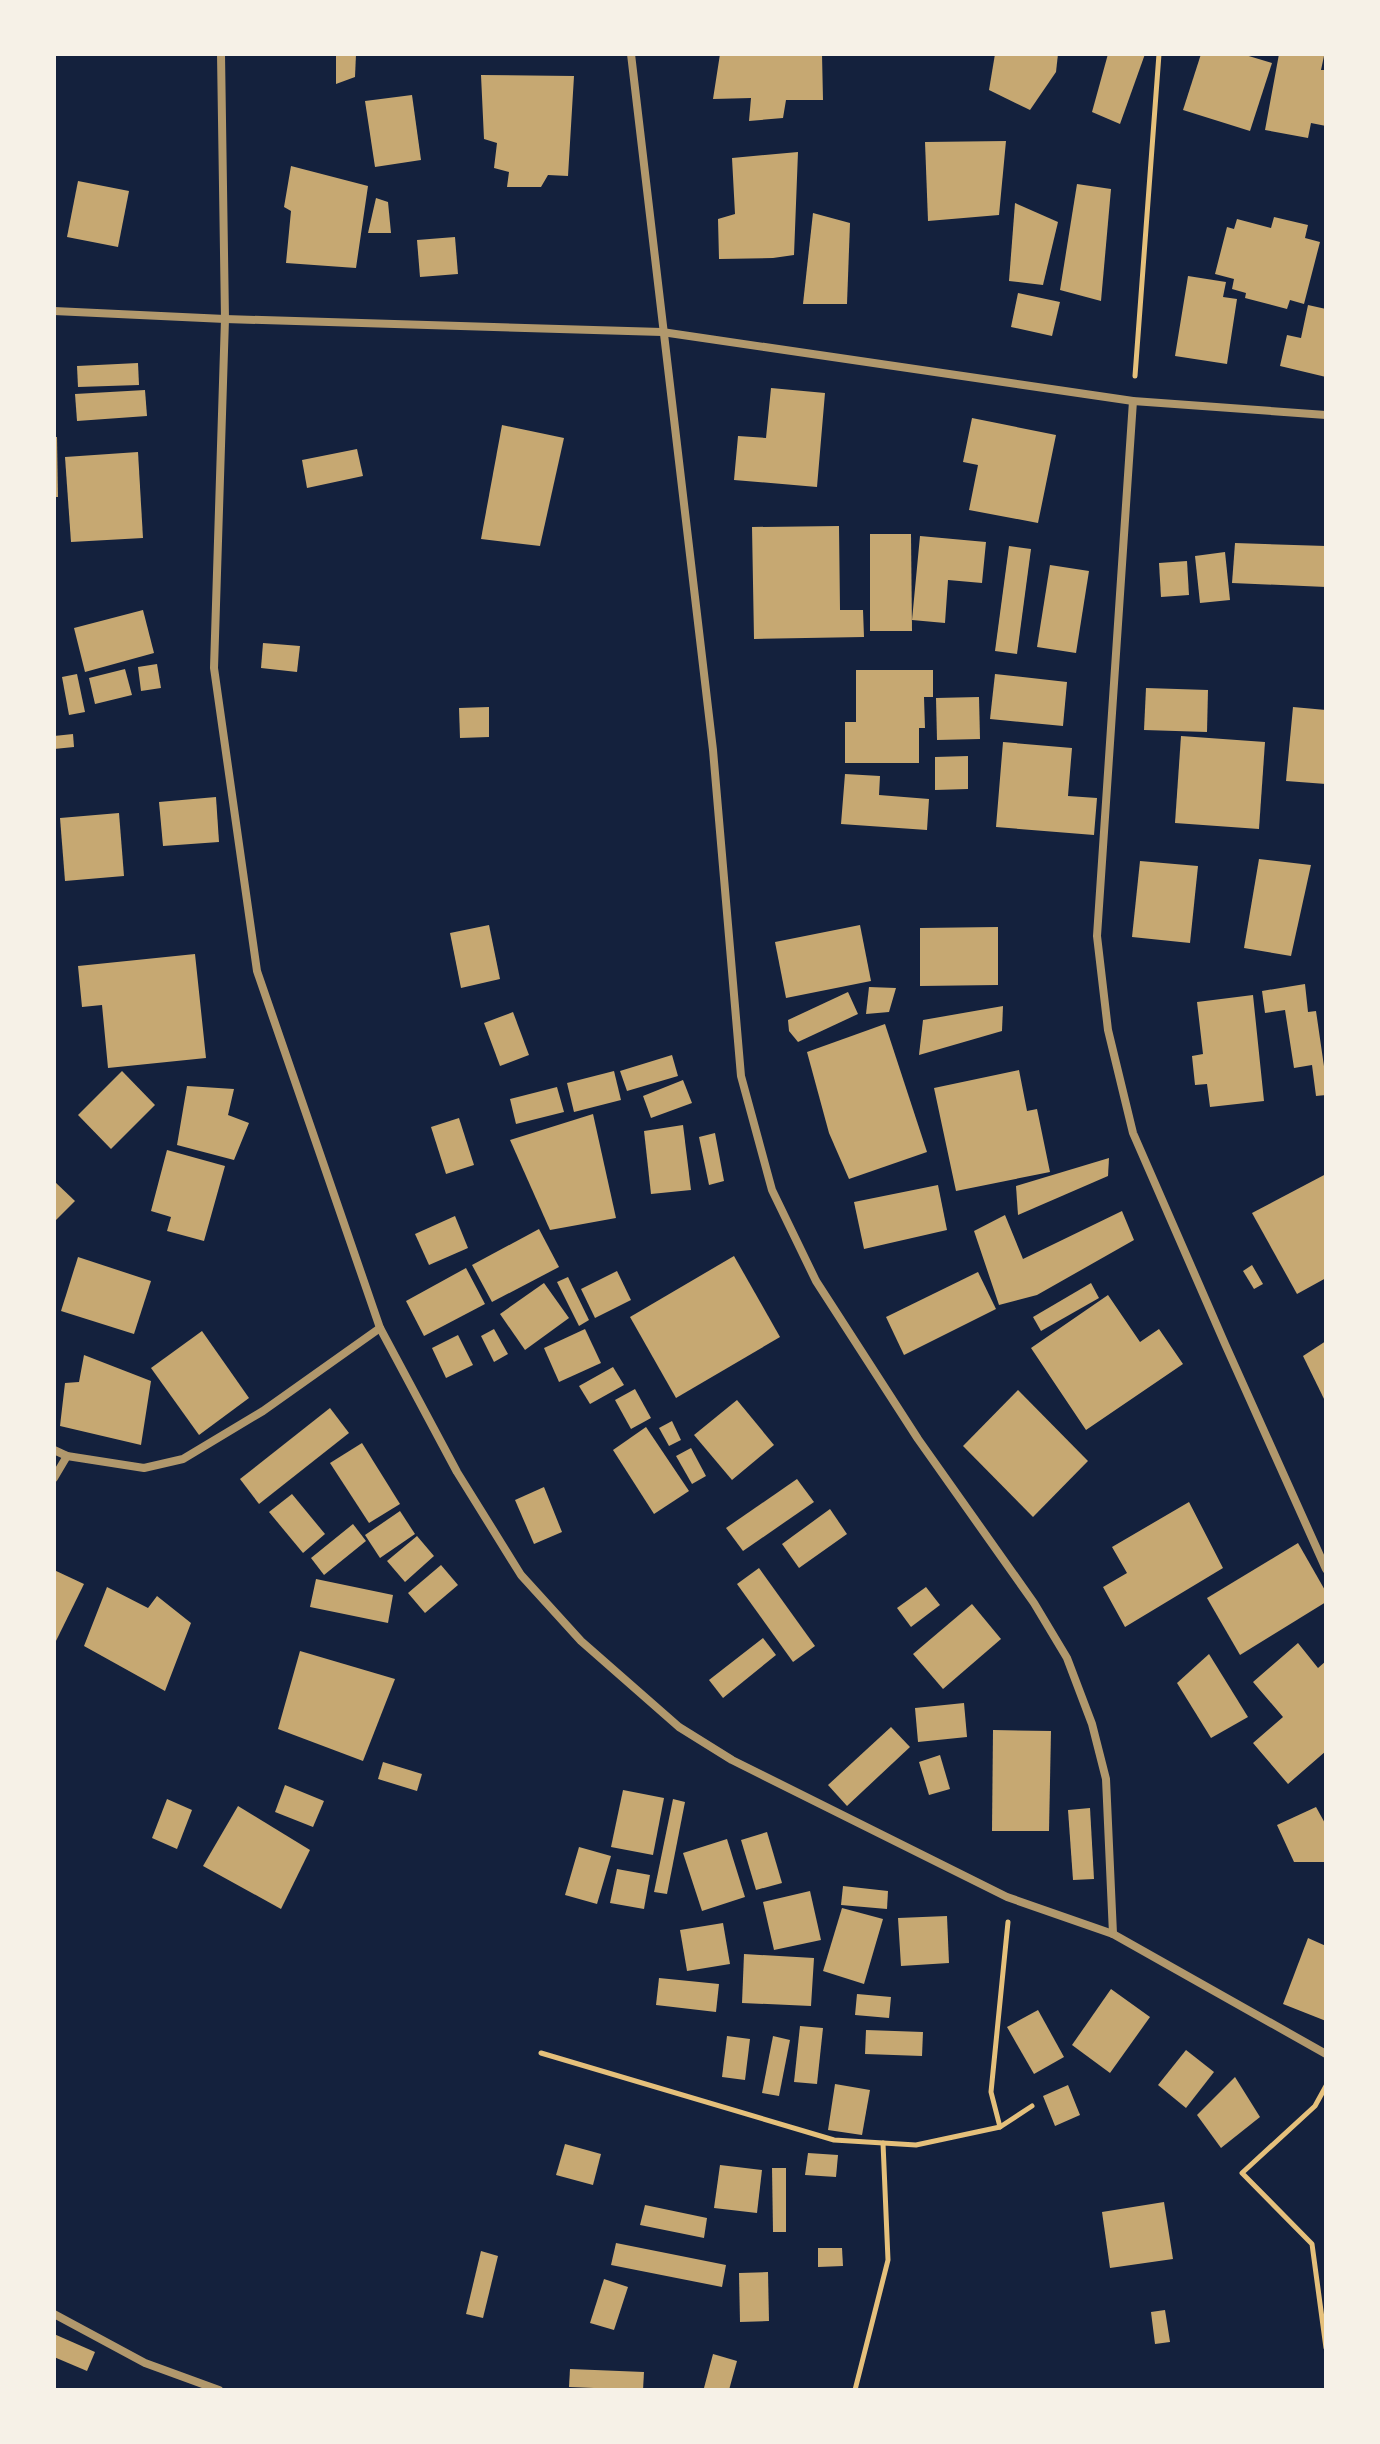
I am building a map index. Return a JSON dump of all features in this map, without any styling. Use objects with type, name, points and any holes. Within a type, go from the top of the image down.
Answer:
[{"type":"street","points":[[221,54],[225,319],[214,668],[257,971],[380,1328],[457,1472],[521,1575],[581,1641],[679,1727],[732,1760],[1007,1897],[1113,1934],[1326,2054]]},
{"type":"street","points":[[631,54],[713,750],[741,1076],[772,1190],[816,1281],[918,1439],[1034,1603],[1067,1658],[1092,1724],[1106,1779],[1113,1934]]},
{"type":"street","points":[[54,311],[662,332],[1133,401],[1326,415]]},
{"type":"street","points":[[1133,401],[1097,936],[1108,1030],[1133,1133],[1326,1569]]},
{"type":"street","points":[[54,1450],[67,1456],[144,1468],[183,1459],[263,1411],[380,1328]]},
{"type":"street","points":[[54,1478],[67,1456]]},
{"type":"street","points":[[54,2314],[145,2363],[219,2390]]},
{"type":"path","points":[[1133,401],[1159,54]]},
{"type":"path","points":[[1000,2127],[991,2092],[1008,1926],[1007,1897]]},
{"type":"path","points":[[541,2053],[834,2140],[916,2145],[1000,2127],[1032,2106]]},
{"type":"path","points":[[1326,2086],[1315,2106],[1242,2173],[1312,2244],[1326,2348]]},
{"type":"path","points":[[855,2390],[888,2260],[883,2143]]},
{"type":"building","points":[[336,54],[356,54],[355,77],[336,84]]},
{"type":"building","points":[[720,54],[822,54],[823,100],[786,100],[783,118],[749,121],[751,98],[713,99]]},
{"type":"building","points":[[995,54],[1058,54],[1056,72],[1030,110],[989,90]]},
{"type":"building","points":[[1108,54],[1145,54],[1120,124],[1092,112]]},
{"type":"building","points":[[1201,54],[1242,54],[1272,63],[1250,131],[1183,110]]},
{"type":"building","points":[[1279,54],[1324,56],[1321,70],[1326,70],[1326,126],[1311,123],[1308,138],[1265,130]]},
{"type":"building","points":[[481,75],[574,76],[568,176],[548,175],[541,187],[507,187],[509,172],[494,168],[497,143],[484,139]]},
{"type":"building","points":[[412,95],[421,160],[375,167],[365,101]]},
{"type":"building","points":[[1006,141],[999,215],[928,221],[925,142]]},
{"type":"building","points":[[798,152],[794,255],[719,259],[718,219],[735,214],[732,158]]},
{"type":"building","points":[[291,166],[368,186],[356,268],[286,263],[291,211],[284,207]]},
{"type":"building","points":[[78,181],[129,191],[118,247],[67,237]]},
{"type":"building","points":[[1077,184],[1111,189],[1101,301],[1060,290]]},
{"type":"building","points":[[376,198],[388,202],[391,233],[368,233]]},
{"type":"building","points":[[1015,203],[1058,222],[1043,285],[1009,281]]},
{"type":"building","points":[[813,213],[850,223],[847,304],[803,304]]},
{"type":"building","points":[[1274,217],[1308,225],[1305,238],[1320,242],[1304,304],[1290,300],[1287,309],[1245,298],[1246,293],[1232,289],[1234,279],[1215,274],[1227,227],[1234,229],[1237,219],[1271,228]]},
{"type":"building","points":[[455,237],[458,274],[420,277],[417,240]]},
{"type":"building","points":[[1188,276],[1226,282],[1223,297],[1237,299],[1227,364],[1175,356]]},
{"type":"building","points":[[1018,293],[1060,302],[1052,336],[1011,327]]},
{"type":"building","points":[[1308,305],[1326,309],[1326,377],[1280,366],[1287,335],[1301,338]]},
{"type":"building","points":[[138,363],[139,385],[78,387],[77,366]]},
{"type":"building","points":[[771,388],[825,393],[817,487],[734,480],[738,436],[766,438]]},
{"type":"building","points":[[145,390],[147,416],[77,421],[75,394]]},
{"type":"building","points":[[972,418],[1056,435],[1038,523],[969,510],[978,465],[963,462]]},
{"type":"building","points":[[502,425],[564,438],[540,546],[481,539]]},
{"type":"building","points":[[54,437],[57,437],[58,497],[54,497]]},
{"type":"building","points":[[357,449],[363,476],[307,488],[302,460]]},
{"type":"building","points":[[138,452],[143,538],[71,542],[65,457]]},
{"type":"building","points":[[839,526],[840,610],[863,610],[864,637],[754,639],[752,527]]},
{"type":"building","points":[[870,534],[911,534],[912,631],[870,631]]},
{"type":"building","points":[[920,536],[986,542],[982,583],[948,580],[945,623],[912,620]]},
{"type":"building","points":[[1235,543],[1326,546],[1326,587],[1232,583]]},
{"type":"building","points":[[1009,546],[1031,549],[1017,654],[995,651]]},
{"type":"building","points":[[1225,552],[1230,600],[1200,603],[1195,556]]},
{"type":"building","points":[[1187,561],[1189,595],[1161,597],[1159,563]]},
{"type":"building","points":[[1050,565],[1089,571],[1076,653],[1037,647]]},
{"type":"building","points":[[143,610],[154,653],[85,672],[74,628]]},
{"type":"building","points":[[263,643],[300,646],[297,672],[261,668]]},
{"type":"building","points":[[157,664],[161,688],[141,691],[138,667]]},
{"type":"building","points":[[125,669],[132,695],[95,704],[89,678]]},
{"type":"building","points":[[856,670],[933,670],[933,697],[924,697],[925,728],[919,728],[919,763],[845,763],[845,722],[856,722]]},
{"type":"building","points":[[77,674],[85,712],[69,715],[62,677]]},
{"type":"building","points":[[995,674],[1067,682],[1063,726],[990,719]]},
{"type":"building","points":[[1146,688],[1208,690],[1207,732],[1144,730]]},
{"type":"building","points":[[979,697],[980,739],[937,740],[936,698]]},
{"type":"building","points":[[489,707],[489,737],[460,738],[459,708]]},
{"type":"building","points":[[1293,707],[1326,710],[1326,784],[1286,781]]},
{"type":"building","points":[[73,734],[74,747],[54,749],[54,736]]},
{"type":"building","points":[[1181,736],[1265,742],[1259,829],[1175,823]]},
{"type":"building","points":[[1003,742],[1072,748],[1068,796],[1097,798],[1094,835],[996,827]]},
{"type":"building","points":[[968,756],[968,789],[935,790],[935,757]]},
{"type":"building","points":[[845,774],[880,776],[879,795],[929,799],[927,830],[841,824]]},
{"type":"building","points":[[216,797],[219,842],[163,846],[159,802]]},
{"type":"building","points":[[119,813],[124,876],[65,881],[60,818]]},
{"type":"building","points":[[1259,859],[1311,865],[1291,956],[1244,948]]},
{"type":"building","points":[[1140,861],[1198,866],[1190,943],[1132,937]]},
{"type":"building","points":[[489,925],[500,979],[461,988],[450,933]]},
{"type":"building","points":[[860,925],[871,981],[786,998],[775,942]]},
{"type":"building","points":[[998,927],[998,985],[920,986],[920,928]]},
{"type":"building","points":[[195,954],[206,1058],[108,1068],[102,1005],[82,1007],[78,966]]},
{"type":"building","points":[[1305,984],[1308,1012],[1316,1011],[1326,1095],[1316,1096],[1312,1065],[1294,1068],[1285,1010],[1265,1013],[1262,991]]},
{"type":"building","points":[[869,987],[896,988],[889,1012],[866,1014]]},
{"type":"building","points":[[848,992],[858,1014],[798,1042],[789,1031],[788,1020]]},
{"type":"building","points":[[1253,995],[1264,1101],[1210,1107],[1207,1084],[1195,1085],[1192,1056],[1203,1054],[1197,1002]]},
{"type":"building","points":[[1003,1006],[1002,1031],[919,1055],[923,1020]]},
{"type":"building","points":[[513,1012],[529,1055],[500,1066],[484,1023]]},
{"type":"building","points":[[885,1024],[927,1152],[849,1179],[829,1133],[807,1052]]},
{"type":"building","points":[[672,1055],[678,1076],[627,1091],[620,1071]]},
{"type":"building","points":[[1019,1070],[1027,1111],[1037,1109],[1050,1172],[956,1191],[934,1088]]},
{"type":"building","points":[[122,1071],[155,1105],[111,1149],[78,1115]]},
{"type":"building","points":[[614,1071],[621,1100],[574,1112],[567,1083]]},
{"type":"building","points":[[683,1080],[692,1103],[651,1118],[643,1096]]},
{"type":"building","points":[[187,1086],[234,1089],[228,1115],[249,1123],[234,1160],[177,1145]]},
{"type":"building","points":[[557,1087],[564,1112],[516,1124],[510,1099]]},
{"type":"building","points":[[593,1114],[616,1218],[550,1230],[510,1140]]},
{"type":"building","points":[[459,1118],[474,1165],[446,1174],[431,1127]]},
{"type":"building","points":[[683,1125],[691,1190],[651,1194],[644,1131]]},
{"type":"building","points":[[715,1133],[724,1181],[709,1185],[699,1137]]},
{"type":"building","points":[[167,1150],[225,1166],[204,1241],[167,1231],[171,1217],[151,1211]]},
{"type":"building","points":[[1109,1158],[1108,1176],[1018,1215],[1016,1186]]},
{"type":"building","points":[[1326,1174],[1326,1278],[1297,1294],[1252,1213]]},
{"type":"building","points":[[54,1181],[75,1201],[54,1222]]},
{"type":"building","points":[[938,1185],[947,1230],[864,1249],[854,1202]]},
{"type":"building","points":[[1122,1211],[1134,1240],[1037,1295],[999,1305],[974,1231],[1005,1215],[1023,1259]]},
{"type":"building","points":[[455,1216],[468,1248],[429,1265],[415,1234]]},
{"type":"building","points":[[539,1229],[559,1267],[492,1302],[472,1265]]},
{"type":"building","points":[[734,1256],[780,1337],[676,1398],[630,1317]]},
{"type":"building","points":[[78,1257],[151,1281],[134,1334],[61,1311]]},
{"type":"building","points":[[1252,1265],[1263,1284],[1254,1289],[1243,1271]]},
{"type":"building","points":[[466,1268],[485,1304],[424,1336],[406,1301]]},
{"type":"building","points":[[617,1271],[631,1300],[595,1318],[581,1289]]},
{"type":"building","points":[[978,1272],[996,1309],[904,1355],[886,1317]]},
{"type":"building","points":[[568,1277],[589,1320],[579,1326],[557,1282]]},
{"type":"building","points":[[544,1283],[569,1318],[525,1350],[500,1314]]},
{"type":"building","points":[[1091,1283],[1099,1298],[1041,1331],[1033,1317]]},
{"type":"building","points":[[1108,1295],[1140,1342],[1159,1329],[1183,1364],[1086,1430],[1031,1348]]},
{"type":"building","points":[[494,1329],[508,1354],[494,1362],[481,1336]]},
{"type":"building","points":[[585,1329],[601,1363],[559,1382],[544,1348]]},
{"type":"building","points":[[202,1331],[249,1398],[199,1435],[151,1368]]},
{"type":"building","points":[[458,1335],[473,1365],[446,1378],[432,1348]]},
{"type":"building","points":[[1326,1341],[1326,1403],[1303,1356]]},
{"type":"building","points":[[84,1355],[151,1381],[141,1445],[60,1426],[65,1383],[79,1382]]},
{"type":"building","points":[[613,1367],[624,1385],[590,1404],[579,1386]]},
{"type":"building","points":[[635,1389],[651,1418],[631,1429],[615,1400]]},
{"type":"building","points":[[1018,1390],[1088,1461],[1033,1517],[963,1446]]},
{"type":"building","points":[[737,1400],[774,1445],[732,1480],[694,1435]]},
{"type":"building","points":[[330,1408],[349,1433],[259,1504],[240,1479]]},
{"type":"building","points":[[672,1421],[681,1440],[669,1446],[659,1428]]},
{"type":"building","points":[[646,1427],[689,1491],[654,1514],[613,1450]]},
{"type":"building","points":[[362,1443],[400,1504],[369,1523],[330,1463]]},
{"type":"building","points":[[691,1448],[706,1476],[692,1484],[676,1456]]},
{"type":"building","points":[[797,1479],[814,1502],[743,1551],[726,1528]]},
{"type":"building","points":[[544,1487],[562,1532],[534,1544],[515,1500]]},
{"type":"building","points":[[292,1494],[325,1534],[303,1553],[269,1512]]},
{"type":"building","points":[[1189,1502],[1223,1568],[1125,1627],[1103,1587],[1127,1573],[1112,1547]]},
{"type":"building","points":[[830,1509],[847,1534],[799,1568],[782,1544]]},
{"type":"building","points":[[400,1511],[415,1534],[380,1558],[365,1535]]},
{"type":"building","points":[[353,1524],[366,1541],[324,1575],[311,1558]]},
{"type":"building","points":[[417,1536],[434,1556],[405,1582],[387,1561]]},
{"type":"building","points":[[1298,1543],[1326,1592],[1326,1602],[1240,1655],[1207,1598]]},
{"type":"building","points":[[441,1565],[458,1585],[425,1613],[408,1593]]},
{"type":"building","points":[[759,1568],[815,1646],[793,1662],[737,1584]]},
{"type":"building","points":[[54,1570],[84,1584],[54,1645]]},
{"type":"building","points":[[316,1579],[393,1595],[388,1623],[310,1607]]},
{"type":"building","points":[[107,1587],[148,1608],[157,1596],[191,1623],[165,1691],[84,1646]]},
{"type":"building","points":[[926,1587],[940,1605],[911,1627],[897,1608]]},
{"type":"building","points":[[972,1604],[1001,1639],[943,1689],[913,1654]]},
{"type":"building","points":[[763,1638],[776,1655],[723,1698],[709,1680]]},
{"type":"building","points":[[1298,1643],[1318,1668],[1326,1661],[1326,1751],[1288,1784],[1253,1743],[1283,1717],[1253,1682]]},
{"type":"building","points":[[300,1651],[395,1679],[363,1761],[278,1729]]},
{"type":"building","points":[[1209,1654],[1248,1717],[1211,1738],[1177,1683]]},
{"type":"building","points":[[964,1703],[967,1737],[918,1742],[915,1708]]},
{"type":"building","points":[[891,1727],[910,1747],[847,1806],[828,1785]]},
{"type":"building","points":[[993,1730],[1051,1731],[1049,1831],[992,1831]]},
{"type":"building","points":[[940,1755],[950,1789],[929,1795],[919,1762]]},
{"type":"building","points":[[383,1762],[422,1774],[417,1791],[378,1779]]},
{"type":"building","points":[[285,1785],[324,1801],[313,1827],[275,1812]]},
{"type":"building","points":[[623,1790],[664,1798],[653,1855],[611,1847]]},
{"type":"building","points":[[167,1799],[192,1810],[177,1849],[152,1838]]},
{"type":"building","points":[[673,1799],[685,1802],[667,1894],[654,1892]]},
{"type":"building","points":[[238,1806],[310,1850],[281,1909],[203,1866]]},
{"type":"building","points":[[1316,1807],[1326,1825],[1326,1862],[1294,1862],[1277,1825]]},
{"type":"building","points":[[1090,1808],[1094,1879],[1073,1880],[1068,1810]]},
{"type":"building","points":[[767,1832],[782,1883],[756,1890],[741,1840]]},
{"type":"building","points":[[727,1839],[745,1897],[702,1911],[683,1853]]},
{"type":"building","points":[[579,1847],[611,1856],[597,1904],[565,1895]]},
{"type":"building","points":[[617,1869],[650,1875],[644,1909],[610,1903]]},
{"type":"building","points":[[843,1886],[888,1891],[887,1909],[841,1905]]},
{"type":"building","points":[[810,1891],[821,1940],[774,1950],[763,1902]]},
{"type":"building","points":[[842,1908],[883,1919],[864,1984],[823,1971]]},
{"type":"building","points":[[947,1916],[949,1963],[901,1966],[898,1918]]},
{"type":"building","points":[[723,1923],[730,1964],[687,1971],[680,1930]]},
{"type":"building","points":[[1308,1938],[1326,1946],[1326,2021],[1283,2004]]},
{"type":"building","points":[[744,1954],[814,1958],[811,2006],[742,2003]]},
{"type":"building","points":[[659,1978],[719,1984],[716,2012],[656,2005]]},
{"type":"building","points":[[1111,1989],[1150,2017],[1110,2073],[1072,2045]]},
{"type":"building","points":[[857,1994],[891,1997],[889,2018],[855,2015]]},
{"type":"building","points":[[1038,2010],[1064,2057],[1034,2074],[1007,2027]]},
{"type":"building","points":[[800,2026],[823,2028],[817,2084],[794,2082]]},
{"type":"building","points":[[866,2030],[923,2032],[922,2056],[865,2054]]},
{"type":"building","points":[[727,2036],[750,2039],[745,2080],[722,2077]]},
{"type":"building","points":[[773,2036],[790,2040],[779,2096],[762,2093]]},
{"type":"building","points":[[1186,2050],[1214,2072],[1186,2108],[1158,2085]]},
{"type":"building","points":[[1235,2077],[1260,2117],[1221,2148],[1197,2115]]},
{"type":"building","points":[[835,2084],[870,2090],[862,2135],[828,2130]]},
{"type":"building","points":[[1068,2085],[1080,2115],[1055,2126],[1043,2096]]},
{"type":"building","points":[[565,2144],[601,2154],[593,2185],[556,2175]]},
{"type":"building","points":[[808,2153],[838,2155],[836,2177],[805,2175]]},
{"type":"building","points":[[720,2165],[762,2170],[757,2213],[714,2208]]},
{"type":"building","points":[[772,2168],[786,2168],[786,2232],[773,2232]]},
{"type":"building","points":[[1164,2202],[1173,2259],[1110,2268],[1102,2212]]},
{"type":"building","points":[[645,2205],[707,2218],[704,2238],[640,2225]]},
{"type":"building","points":[[616,2243],[726,2265],[722,2287],[611,2265]]},
{"type":"building","points":[[818,2248],[842,2248],[843,2266],[818,2267]]},
{"type":"building","points":[[481,2251],[498,2256],[483,2318],[466,2314]]},
{"type":"building","points":[[768,2272],[769,2321],[740,2322],[739,2273]]},
{"type":"building","points":[[604,2279],[628,2287],[614,2330],[590,2323]]},
{"type":"building","points":[[1165,2310],[1170,2342],[1155,2344],[1151,2312]]},
{"type":"building","points":[[54,2334],[95,2352],[87,2371],[54,2357]]},
{"type":"building","points":[[713,2354],[737,2361],[729,2390],[704,2388]]},
{"type":"building","points":[[570,2369],[644,2372],[643,2390],[569,2387]]}]
